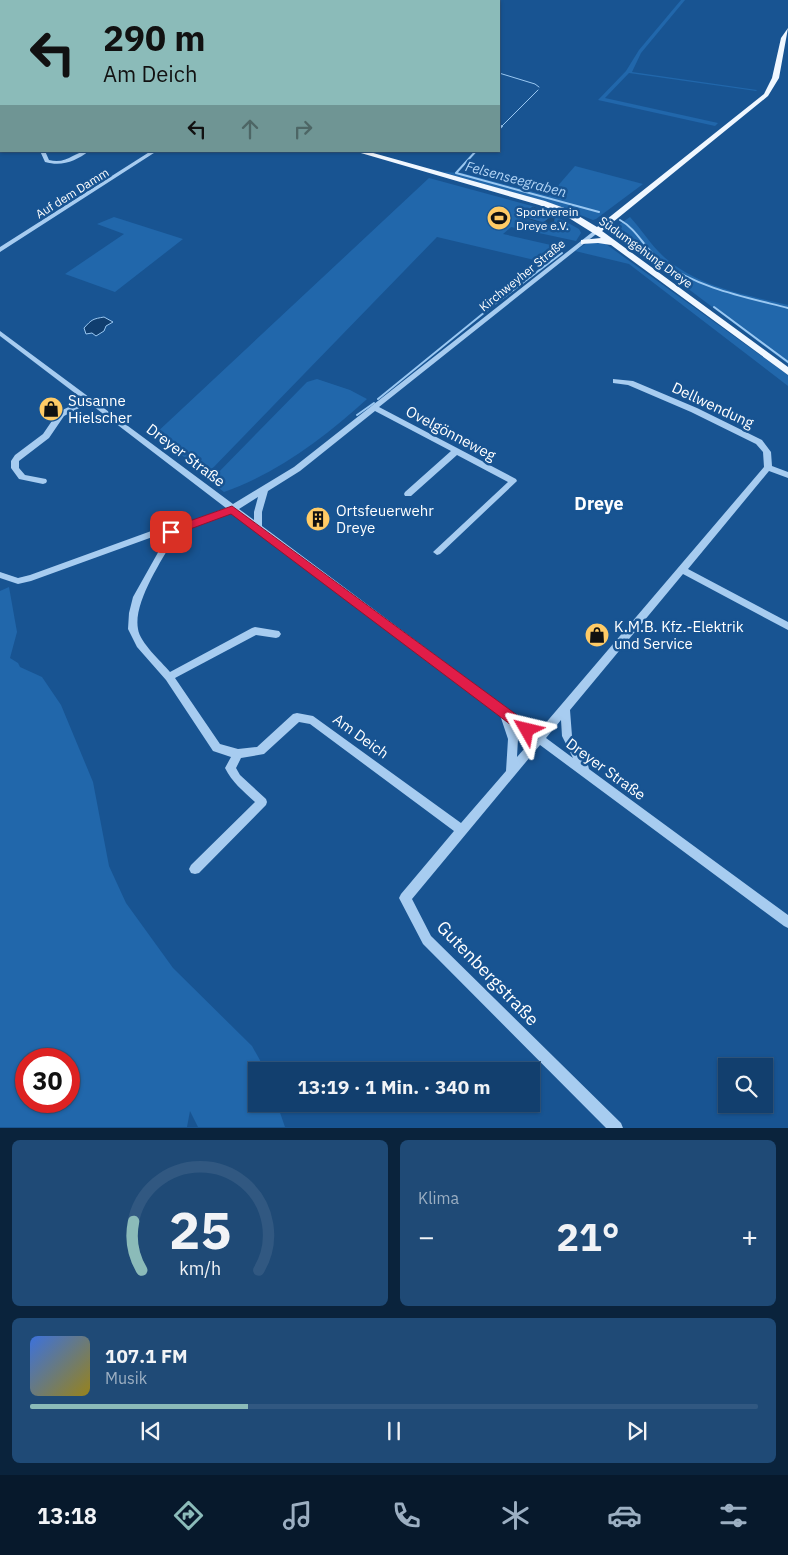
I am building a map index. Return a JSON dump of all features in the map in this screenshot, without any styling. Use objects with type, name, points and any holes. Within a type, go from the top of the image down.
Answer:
[{"type":"main road","name":"Kirchweyher Straße","points":[[598,231],[766,95],[777,79],[782,47],[788,30]]},
{"type":"main road","name":"Südumgehung Dreye","points":[[360,152],[390,162],[542,203],[580,220],[619,246],[788,372]]},
{"type":"main road","points":[[580,220],[596,222],[612,218],[611,234],[619,246]]},
{"type":"main road","points":[[584,242],[598,240],[619,246]]},
{"type":"street","points":[[42,152],[47,162],[59,164],[68,162],[85,152]]},
{"type":"street","name":"Auf dem Damm","points":[[0,250],[153,152]]},
{"type":"street","name":"Kirchweyher Straße","points":[[232,509],[264,491],[296,469],[598,231]]},
{"type":"street","name":"Dreyer Straße","points":[[0,333],[504,713],[788,922]]},
{"type":"street","name":"Dellwendung","points":[[616,381],[630,383],[688,408],[758,442],[767,452],[768,467]]},
{"type":"street","points":[[43,481],[22,477],[15,468],[15,462],[21,455],[46,436],[61,414],[88,401]]},
{"type":"street","name":"Ovelgönneweg","points":[[375,408],[514,482],[436,552]]},
{"type":"street","points":[[408,494],[456,451]]},
{"type":"street","points":[[788,475],[768,467],[681,569],[788,626]]},
{"type":"street","points":[[258,528],[258,512],[264,491]]},
{"type":"street","points":[[0,575],[18,581],[31,578],[158,532],[171,532],[232,509]]},
{"type":"street","points":[[171,532],[138,597],[134,613],[134,629],[140,644],[169,677],[216,748],[238,754],[230,768],[236,778],[262,802],[195,869]]},
{"type":"street","name":"Gutenbergstraße","points":[[616,1128],[427,940],[405,898],[565,710],[681,569]]},
{"type":"street","points":[[169,677],[255,631],[276,634]]},
{"type":"street","points":[[565,710],[567,736],[586,772]]},
{"type":"street","points":[[504,713],[513,739],[511,772]]},
{"type":"street","name":"Am Deich","points":[[238,754],[260,751],[297,717],[313,720],[462,830]]},
{"type":"shaded area","points":[[681,0],[685,0],[641,53],[632,72],[757,90],[629,73],[605,98],[718,123],[715,126],[598,100],[626,71],[639,50]]},
{"type":"shaded area","points":[[422,166],[444,172],[462,173],[549,196],[575,166],[643,184],[593,220],[552,204]]},
{"type":"shaded area","points":[[429,178],[543,209],[579,229],[581,233],[576,241],[511,227],[503,234],[564,248],[543,262],[437,237],[208,473],[153,436]]},
{"type":"shaded area","points":[[114,217],[183,239],[115,292],[65,274],[124,234],[97,224]]},
{"type":"shaded area","points":[[630,217],[658,251],[669,261],[696,278],[741,294],[788,305],[788,364],[622,239],[616,231],[617,226]]},
{"type":"shaded area","points":[[603,242],[788,375],[788,386],[629,264],[575,251],[587,243]]},
{"type":"shaded area","points":[[104,317],[113,322],[96,336],[92,333],[86,334],[84,328],[89,323]]},
{"type":"shaded area","points":[[317,379],[350,390],[367,399],[318,440],[263,475],[224,492],[210,481],[307,382]]},
{"type":"shaded area","points":[[9,587],[17,632],[10,658],[18,663],[20,667],[42,677],[61,705],[93,782],[109,866],[126,903],[173,968],[252,1046],[261,1062],[248,1062],[248,1112],[280,1112],[285,1127],[198,1127],[190,1111],[187,1127],[0,1127],[0,591]]},
{"type":"building","points":[[533,207],[555,214],[543,223],[520,216]]},
{"type":"building","name":"Ortsfeuerwehr Dreye","points":[[314,509],[330,517],[322,524],[307,516]]},
{"type":"waterway","name":"Felsenseegraben","points":[[500,73],[535,84],[539,87]]},
{"type":"waterway","name":"Felsenseegraben","points":[[500,128],[538,90]]},
{"type":"waterway","name":"Felsenseegraben","points":[[475,152],[456,173],[599,212]]},
{"type":"waterway","name":"Felsenseegraben","points":[[620,220],[632,229],[661,261],[690,278],[738,295],[788,308]]},
{"type":"waterway","points":[[378,399],[496,303],[562,253]]},
{"type":"waterway","points":[[714,307],[788,362]]},
{"type":"waterway","points":[[357,415],[374,403]]},
{"type":"place","name":"Sportverein Dreye e.V.","points":[[499,218]]},
{"type":"place","name":"Susanne Hielscher","points":[[51,409]]},
{"type":"place","name":"Ortsfeuerwehr Dreye","points":[[318,519]]},
{"type":"place","name":"K.M.B. Kfz.-Elektrik und Service","points":[[597,635]]},
{"type":"district","name":"Dreye","points":[[599,503]]},
{"type":"route","points":[[171,532],[232,509],[527,730]]}]
